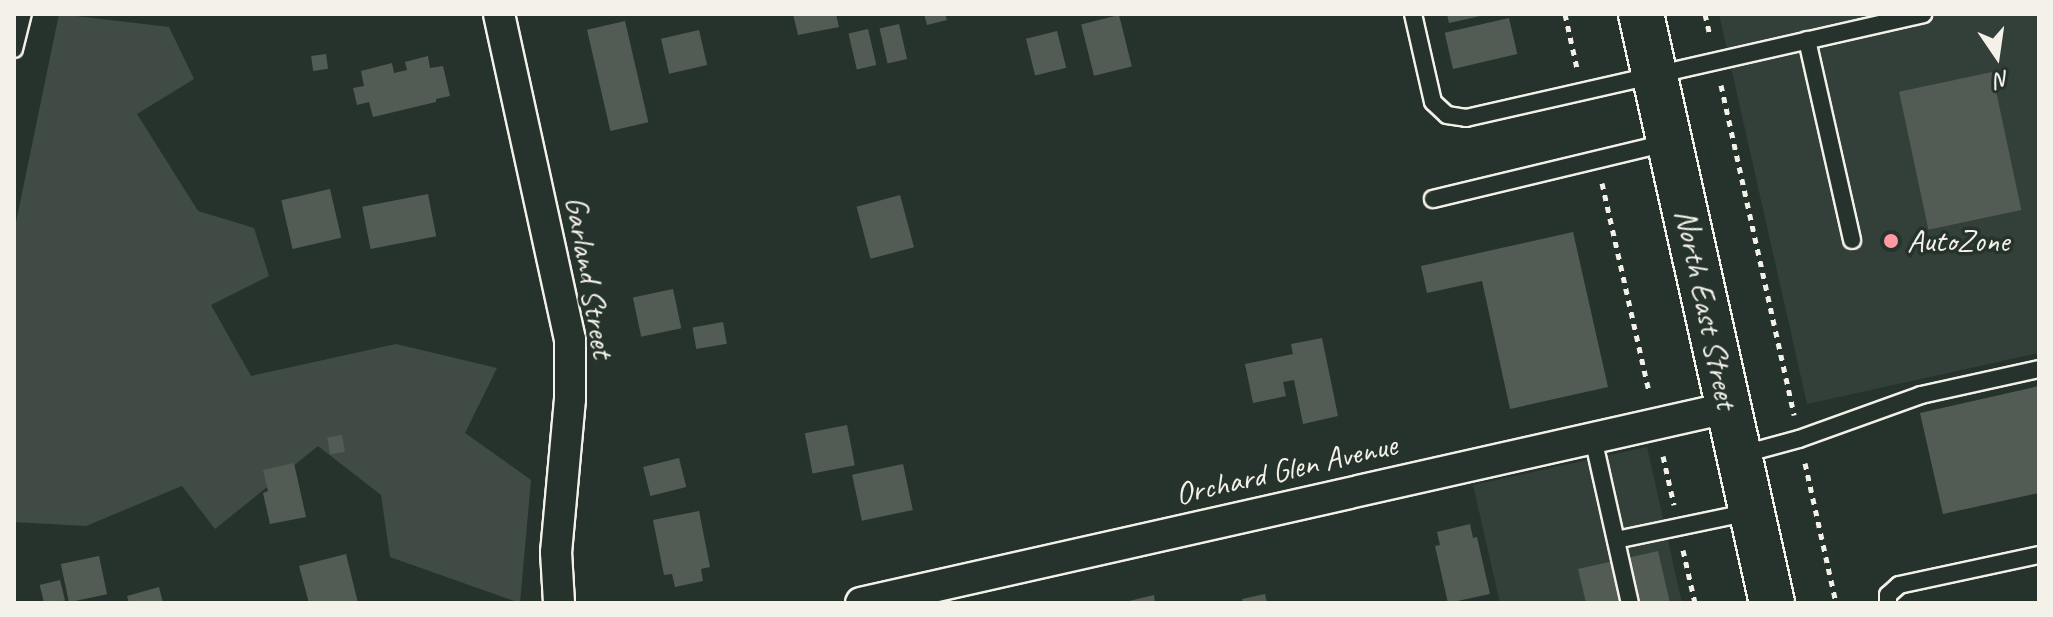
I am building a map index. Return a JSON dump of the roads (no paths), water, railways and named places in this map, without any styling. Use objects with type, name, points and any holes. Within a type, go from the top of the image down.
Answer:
[{"type":"main road","name":"North East Street","points":[[1641,14],[1772,603]]},
{"type":"street","name":"Garland Street","points":[[499,14],[570,339],[570,399],[556,552],[559,603]]},
{"type":"street","name":"Orchard Glen Avenue","points":[[861,603],[1727,408]]},
{"type":"lane","points":[[14,49],[23,14]]},
{"type":"lane","points":[[1413,14],[1433,102],[1447,115],[1466,118],[1923,14]]},
{"type":"lane","points":[[1807,40],[1852,240]]},
{"type":"lane","points":[[1433,199],[1669,142]]},
{"type":"lane","points":[[1738,455],[1799,439],[1921,395],[2039,369]]},
{"type":"lane","points":[[1593,438],[1630,603]]},
{"type":"lane","points":[[1616,540],[1751,512]]},
{"type":"lane","points":[[1888,603],[1888,595],[1899,585],[2039,555]]},
{"type":"place","name":"AutoZone","points":[[1891,241]]}]
